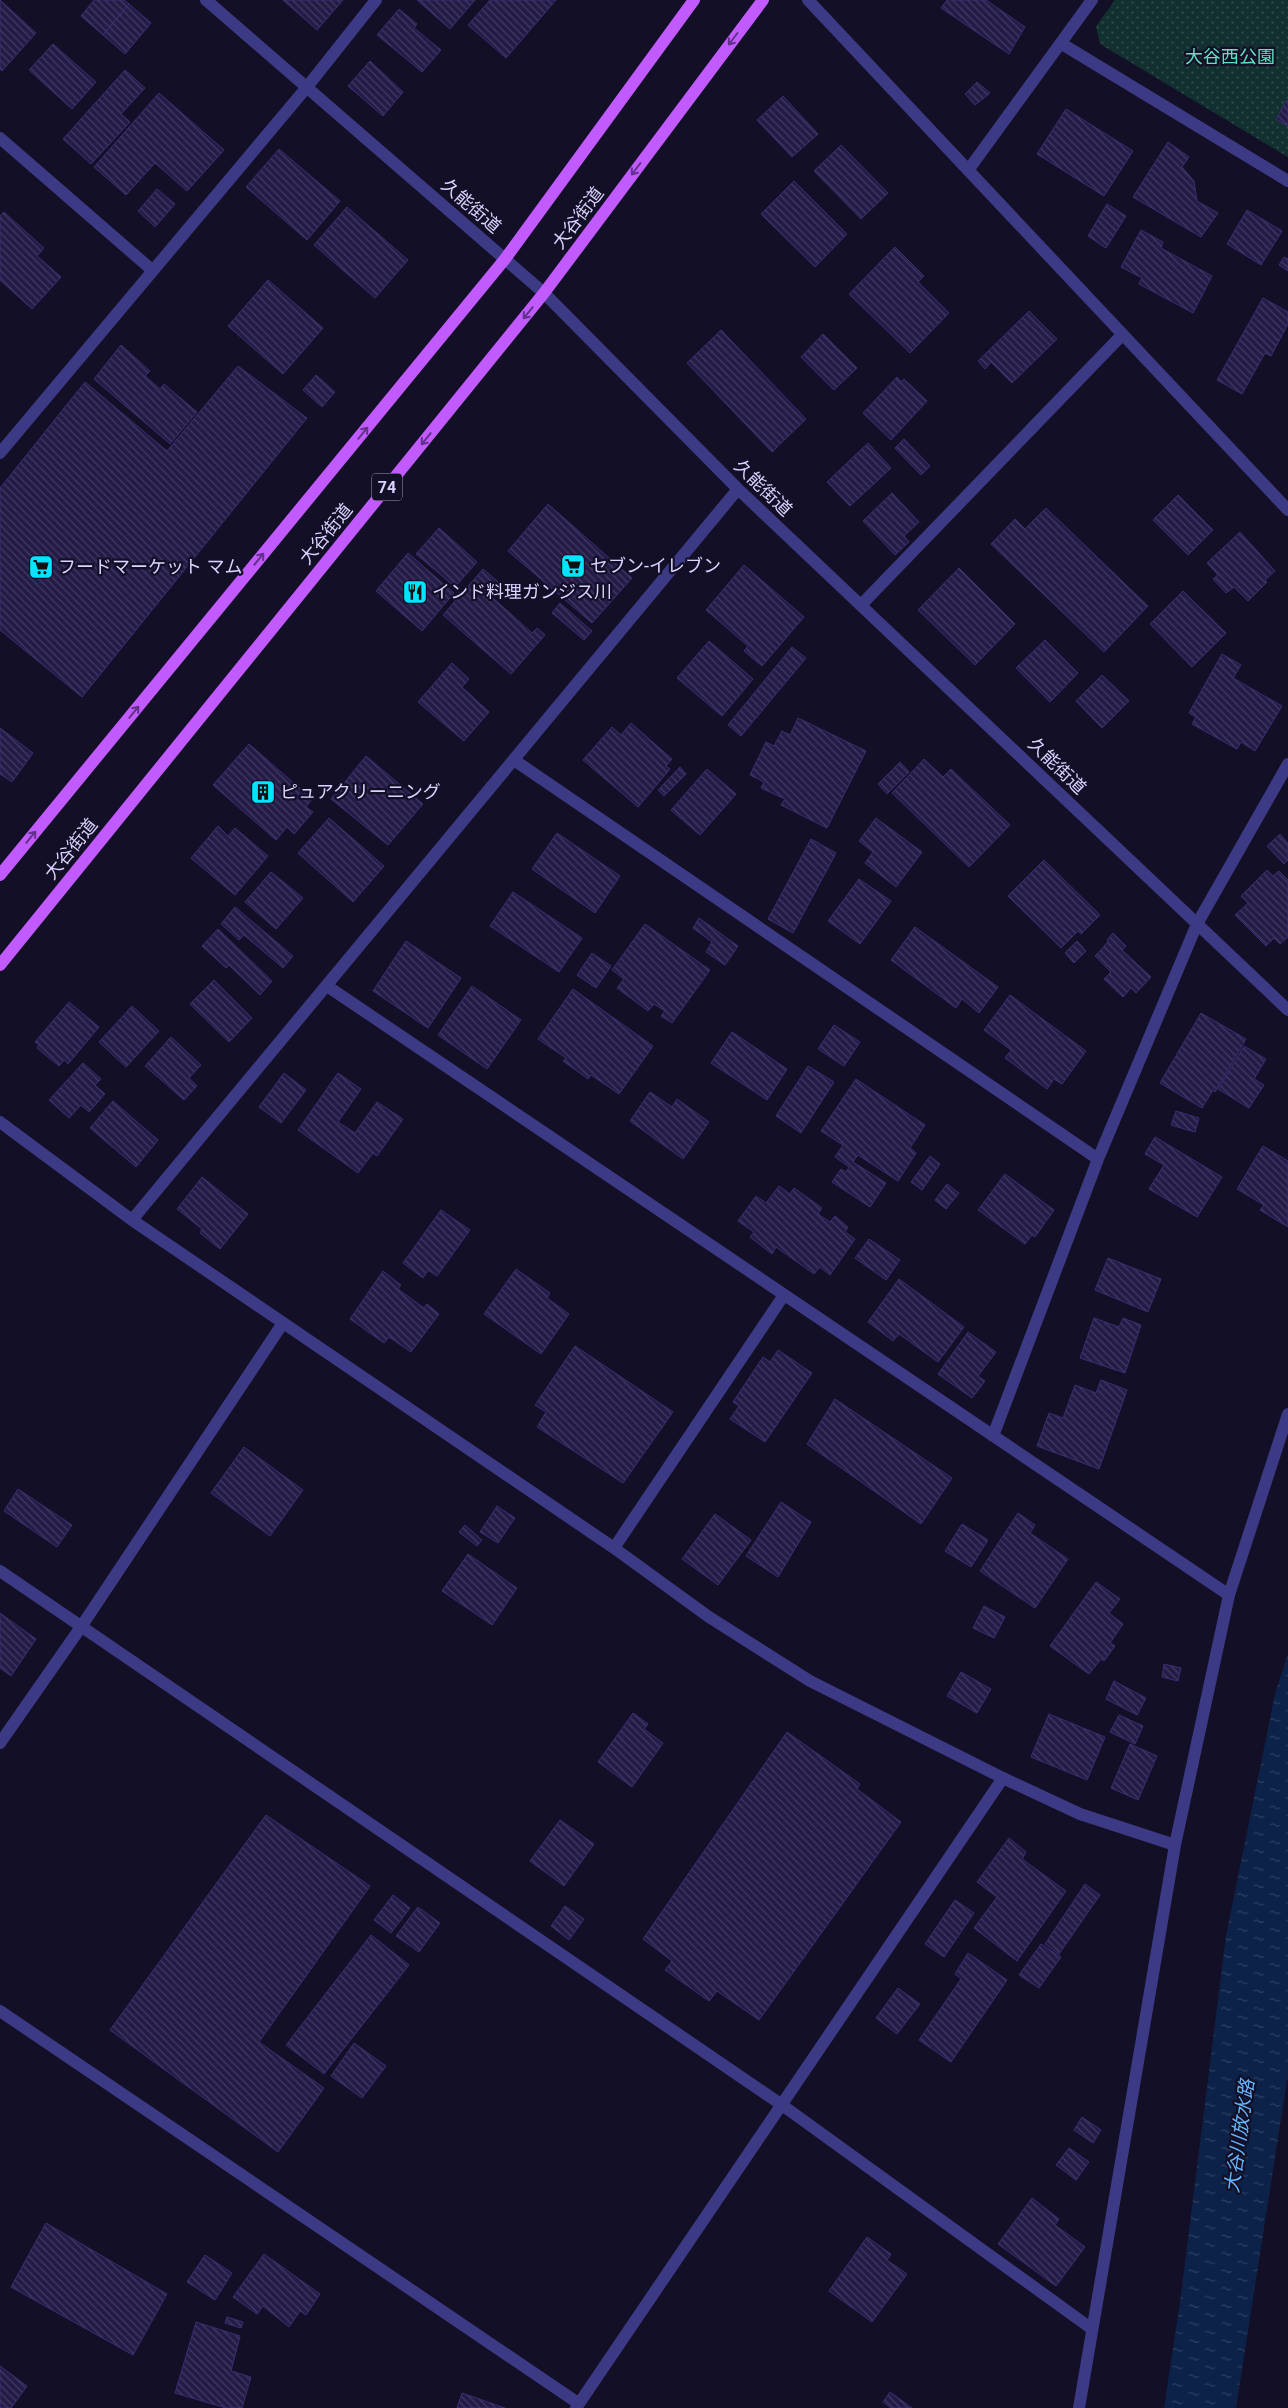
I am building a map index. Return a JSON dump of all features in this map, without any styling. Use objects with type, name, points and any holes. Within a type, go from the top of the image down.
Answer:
[{"type":"main road","name":"大谷街道","points":[[0,875],[506,259],[694,0]]},
{"type":"main road","name":"大谷街道","points":[[0,965],[544,293],[763,0]]},
{"type":"street","name":"久能街道","points":[[206,0],[544,293],[738,489],[862,604],[1288,1010]]},
{"type":"street","points":[[0,453],[307,87],[376,0]]},
{"type":"street","points":[[808,0],[1288,510]]},
{"type":"street","points":[[969,169],[1062,44],[1092,0]]},
{"type":"street","points":[[1062,44],[1288,181]]},
{"type":"street","points":[[0,138],[152,270]]},
{"type":"street","points":[[862,604],[1122,335]]},
{"type":"street","points":[[132,1220],[738,489]]},
{"type":"street","points":[[514,760],[1098,1159]]},
{"type":"street","points":[[993,1436],[1098,1159],[1197,924],[1288,764]]},
{"type":"street","points":[[327,986],[1229,1595]]},
{"type":"street","points":[[0,1122],[132,1220],[614,1548],[709,1618],[810,1681],[1003,1778],[1080,1814],[1174,1845]]},
{"type":"street","points":[[614,1548],[784,1295]]},
{"type":"street","points":[[0,1743],[81,1627],[283,1323]]},
{"type":"street","points":[[1078,2408],[1174,1845],[1229,1595],[1288,1414]]},
{"type":"street","points":[[0,1571],[782,2105],[1092,2328]]},
{"type":"street","points":[[0,2011],[577,2405],[1003,1778]]},
{"type":"green space","name":"大谷西公園","points":[[1115,0],[1288,0],[1288,157],[1100,44],[1096,26]]},
{"type":"water","name":"大谷川放水路","points":[[1288,1654],[1288,2074],[1236,2408],[1164,2408],[1181,2295],[1226,1936],[1275,1694]]},
{"type":"building","points":[[0,0],[36,33],[2,71],[0,69]]},
{"type":"building","points":[[94,0],[124,0],[129,4],[103,35],[81,16]]},
{"type":"building","points":[[283,0],[343,0],[317,30]]},
{"type":"building","points":[[417,0],[475,0],[450,29]]},
{"type":"building","points":[[490,0],[556,0],[506,58],[468,25]]},
{"type":"building","points":[[947,0],[986,0],[1025,27],[1009,54],[941,8]]},
{"type":"building","points":[[129,4],[151,23],[125,54],[103,35]]},
{"type":"building","points":[[399,9],[417,24],[414,28],[441,50],[422,72],[377,35]]},
{"type":"building","points":[[53,44],[96,82],[72,109],[29,70]]},
{"type":"building","points":[[370,61],[403,92],[383,116],[348,86]]},
{"type":"building","points":[[125,70],[145,88],[121,114],[130,122],[91,164],[63,139]]},
{"type":"building","points":[[977,82],[990,93],[975,105],[965,94]]},
{"type":"building","points":[[159,93],[224,150],[187,191],[155,163],[126,195],[94,167]]},
{"type":"building","points":[[783,96],[818,134],[792,157],[757,120]]},
{"type":"building","points":[[1288,101],[1288,126],[1276,119]]},
{"type":"building","points":[[1066,109],[1133,151],[1104,196],[1037,154]]},
{"type":"building","points":[[1168,142],[1189,157],[1182,167],[1194,181],[1197,201],[1218,213],[1201,237],[1133,197]]},
{"type":"building","points":[[841,145],[888,193],[861,219],[814,171]]},
{"type":"building","points":[[279,149],[340,201],[307,240],[246,187]]},
{"type":"building","points":[[794,181],[847,234],[815,267],[761,214]]},
{"type":"building","points":[[157,189],[175,204],[155,227],[138,211]]},
{"type":"building","points":[[1107,204],[1126,216],[1106,248],[1088,236]]},
{"type":"building","points":[[347,207],[408,260],[375,298],[314,245]]},
{"type":"building","points":[[1247,210],[1282,231],[1261,265],[1227,244]]},
{"type":"building","points":[[4,212],[44,248],[37,256],[61,277],[32,309],[0,280],[0,216]]},
{"type":"building","points":[[1141,230],[1163,242],[1161,248],[1212,276],[1193,313],[1139,284],[1142,278],[1121,267]]},
{"type":"building","points":[[895,247],[924,276],[918,282],[949,313],[910,353],[849,294]]},
{"type":"building","points":[[1284,257],[1288,259],[1288,271],[1279,265]]},
{"type":"building","points":[[268,280],[323,328],[283,374],[228,326]]},
{"type":"building","points":[[1263,298],[1288,312],[1288,324],[1271,356],[1265,353],[1242,394],[1217,380]]},
{"type":"building","points":[[1029,311],[1057,339],[1012,383],[991,362],[985,369],[978,361]]},
{"type":"building","points":[[721,330],[806,419],[772,452],[687,363]]},
{"type":"building","points":[[823,334],[857,368],[834,390],[801,357]]},
{"type":"building","points":[[121,345],[150,371],[145,376],[160,389],[164,384],[197,412],[170,444],[94,379]]},
{"type":"building","points":[[238,366],[307,418],[82,697],[0,630],[0,488],[85,382],[167,451]]},
{"type":"building","points":[[316,375],[335,392],[322,407],[303,390]]},
{"type":"building","points":[[897,377],[901,382],[904,379],[927,401],[891,440],[863,413]]},
{"type":"building","points":[[904,439],[930,466],[921,475],[895,448]]},
{"type":"building","points":[[868,443],[891,468],[850,506],[827,482]]},
{"type":"building","points":[[892,493],[919,522],[904,536],[909,542],[895,555],[863,521]]},
{"type":"building","points":[[1178,495],[1213,530],[1188,555],[1153,520]]},
{"type":"building","points":[[548,504],[632,578],[592,623],[508,551]]},
{"type":"building","points":[[1046,508],[1148,606],[1104,652],[991,544],[1015,519],[1025,529]]},
{"type":"building","points":[[439,528],[477,562],[455,587],[416,554]]},
{"type":"building","points":[[1240,532],[1275,571],[1248,601],[1234,587],[1226,593],[1213,579],[1218,575],[1207,563]]},
{"type":"building","name":"インド料理ガンジス川","points":[[408,553],[454,593],[422,631],[376,591]]},
{"type":"building","points":[[744,565],[804,617],[762,666],[744,651],[748,646],[706,610]]},
{"type":"building","points":[[959,568],[1015,624],[975,665],[918,610]]},
{"type":"building","points":[[483,569],[503,586],[492,597],[532,633],[537,628],[545,635],[511,674],[443,615]]},
{"type":"building","points":[[1183,591],[1226,633],[1192,667],[1150,624]]},
{"type":"building","points":[[560,603],[592,631],[584,640],[552,613]]},
{"type":"building","points":[[1045,640],[1078,673],[1050,702],[1016,668]]},
{"type":"building","points":[[709,641],[753,679],[722,716],[677,678]]},
{"type":"building","points":[[792,647],[806,658],[741,736],[728,725]]},
{"type":"building","points":[[1222,654],[1241,665],[1233,678],[1282,706],[1255,751],[1241,742],[1237,749],[1192,724],[1196,717],[1189,713]]},
{"type":"building","points":[[452,663],[469,679],[462,687],[489,712],[464,741],[418,702]]},
{"type":"building","points":[[1102,675],[1129,701],[1102,728],[1076,701]]},
{"type":"building","points":[[798,718],[866,751],[827,828],[781,805],[785,799],[761,788],[764,782],[750,775],[766,742],[774,746],[782,731],[790,735]]},
{"type":"building","points":[[631,723],[672,759],[666,766],[670,769],[638,807],[583,760],[612,727],[621,735]]},
{"type":"building","points":[[0,728],[33,753],[12,782],[0,774]]},
{"type":"building","name":"ピュアクリーニング","points":[[249,744],[312,799],[306,807],[313,812],[294,834],[287,827],[276,840],[213,785]]},
{"type":"building","points":[[366,756],[423,804],[388,845],[331,799]]},
{"type":"building","points":[[924,759],[943,777],[951,769],[1010,825],[969,867],[892,793]]},
{"type":"building","points":[[900,762],[909,772],[887,794],[878,784]]},
{"type":"building","points":[[680,767],[686,774],[664,796],[658,790]]},
{"type":"building","points":[[707,769],[736,794],[700,835],[671,810]]},
{"type":"building","points":[[329,818],[384,866],[353,902],[298,853]]},
{"type":"building","points":[[876,818],[922,852],[896,887],[865,863],[873,852],[859,841]]},
{"type":"building","points":[[218,826],[228,836],[235,828],[268,856],[235,895],[191,858]]},
{"type":"building","points":[[557,833],[620,876],[595,913],[532,869]]},
{"type":"building","points":[[1280,834],[1288,843],[1288,860],[1284,864],[1267,846]]},
{"type":"building","points":[[811,839],[836,853],[793,933],[768,919]]},
{"type":"building","points":[[1044,860],[1100,915],[1081,934],[1078,931],[1061,948],[1008,896]]},
{"type":"building","points":[[1267,870],[1273,876],[1279,871],[1288,880],[1288,937],[1280,944],[1274,938],[1266,946],[1235,915],[1248,903],[1241,896]]},
{"type":"building","points":[[271,872],[303,898],[276,929],[245,902]]},
{"type":"building","points":[[859,879],[891,901],[860,944],[828,921]]},
{"type":"building","points":[[513,892],[582,938],[559,972],[490,926]]},
{"type":"building","points":[[235,907],[293,956],[283,968],[244,935],[239,940],[221,924]]},
{"type":"building","points":[[699,918],[738,946],[725,965],[706,952],[712,942],[693,928]]},
{"type":"building","points":[[645,924],[710,970],[672,1023],[661,1016],[665,1011],[654,1004],[648,1011],[617,988],[624,979],[612,970]]},
{"type":"building","points":[[915,927],[998,987],[979,1013],[962,999],[956,1008],[891,960]]},
{"type":"building","points":[[218,929],[272,981],[260,995],[229,965],[226,968],[202,946]]},
{"type":"building","points":[[1113,933],[1126,946],[1122,950],[1151,977],[1136,993],[1131,988],[1123,997],[1104,979],[1111,972],[1095,956],[1108,942],[1107,940]]},
{"type":"building","points":[[406,941],[461,978],[428,1028],[373,991]]},
{"type":"building","points":[[1077,941],[1086,951],[1074,963],[1065,953]]},
{"type":"building","points":[[592,953],[611,966],[596,988],[577,975]]},
{"type":"building","points":[[214,980],[252,1018],[229,1042],[190,1004]]},
{"type":"building","points":[[472,986],[521,1020],[487,1069],[438,1035]]},
{"type":"building","points":[[573,989],[653,1046],[619,1094],[591,1075],[588,1079],[563,1061],[566,1058],[538,1039]]},
{"type":"building","points":[[1010,995],[1086,1051],[1062,1084],[1054,1079],[1047,1089],[1005,1058],[1011,1050],[984,1030]]},
{"type":"building","points":[[69,1002],[99,1027],[68,1064],[64,1060],[59,1066],[37,1048],[39,1045],[35,1042]]},
{"type":"building","points":[[132,1006],[159,1031],[126,1067],[99,1042]]},
{"type":"building","points":[[1201,1013],[1246,1039],[1215,1092],[1213,1090],[1202,1108],[1160,1083]]},
{"type":"building","points":[[834,1025],[860,1042],[844,1066],[818,1049]]},
{"type":"building","points":[[732,1032],[787,1069],[767,1100],[711,1063]]},
{"type":"building","points":[[171,1037],[201,1065],[189,1078],[197,1086],[184,1100],[145,1066]]},
{"type":"building","points":[[1244,1046],[1266,1059],[1254,1079],[1264,1085],[1249,1108],[1218,1089]]},
{"type":"building","points":[[83,1063],[101,1079],[95,1085],[105,1094],[89,1112],[81,1105],[69,1118],[49,1100]]},
{"type":"building","points":[[808,1066],[834,1082],[801,1133],[776,1116]]},
{"type":"building","points":[[284,1073],[306,1090],[281,1123],[259,1107]]},
{"type":"building","points":[[338,1073],[361,1089],[338,1122],[355,1133],[377,1102],[403,1119],[377,1156],[373,1153],[358,1173],[298,1130]]},
{"type":"building","points":[[856,1079],[925,1125],[910,1148],[916,1153],[898,1181],[858,1155],[853,1162],[886,1183],[870,1207],[832,1182],[841,1169],[846,1172],[849,1167],[835,1157],[843,1145],[821,1131]]},
{"type":"building","points":[[650,1092],[672,1107],[677,1099],[709,1122],[683,1159],[630,1121]]},
{"type":"building","points":[[113,1101],[158,1140],[136,1167],[90,1128]]},
{"type":"building","points":[[1176,1111],[1199,1118],[1195,1132],[1171,1125]]},
{"type":"building","points":[[1155,1137],[1222,1177],[1197,1217],[1149,1189],[1164,1165],[1145,1154]]},
{"type":"building","points":[[1263,1146],[1288,1161],[1288,1227],[1260,1210],[1264,1205],[1237,1189]]},
{"type":"building","points":[[930,1156],[940,1164],[922,1190],[911,1182]]},
{"type":"building","points":[[1005,1174],[1054,1210],[1035,1237],[1032,1235],[1025,1244],[978,1210]]},
{"type":"building","points":[[202,1177],[248,1214],[220,1249],[200,1233],[202,1229],[177,1209]]},
{"type":"building","points":[[947,1184],[959,1193],[946,1209],[935,1200]]},
{"type":"building","points":[[779,1186],[790,1194],[794,1188],[822,1208],[818,1214],[830,1222],[835,1216],[848,1227],[845,1232],[855,1239],[830,1275],[820,1267],[814,1274],[776,1247],[772,1254],[750,1237],[754,1232],[738,1221],[756,1196],[766,1203]]},
{"type":"building","points":[[441,1210],[470,1230],[437,1276],[428,1270],[423,1278],[403,1263]]},
{"type":"building","points":[[869,1239],[900,1260],[886,1280],[855,1258]]},
{"type":"building","points":[[1108,1258],[1161,1279],[1148,1312],[1095,1290]]},
{"type":"building","points":[[516,1269],[550,1293],[547,1298],[569,1314],[541,1354],[484,1314]]},
{"type":"building","points":[[383,1271],[401,1285],[398,1289],[424,1308],[427,1304],[439,1314],[411,1352],[389,1337],[384,1343],[350,1319]]},
{"type":"building","points":[[899,1279],[964,1327],[938,1362],[899,1334],[893,1341],[868,1322]]},
{"type":"building","points":[[1094,1318],[1119,1327],[1123,1318],[1141,1325],[1125,1373],[1080,1358]]},
{"type":"building","points":[[968,1332],[996,1352],[978,1376],[985,1381],[972,1398],[938,1374]]},
{"type":"building","points":[[575,1346],[673,1412],[623,1483],[537,1427],[546,1412],[535,1405]]},
{"type":"building","points":[[778,1350],[812,1373],[765,1442],[730,1419],[739,1406],[733,1402],[763,1357],[770,1362]]},
{"type":"building","points":[[1101,1380],[1127,1390],[1099,1469],[1037,1446],[1049,1413],[1063,1418],[1075,1385],[1096,1393]]},
{"type":"building","points":[[835,1399],[952,1478],[921,1524],[807,1444]]},
{"type":"building","points":[[244,1447],[303,1490],[270,1536],[211,1493]]},
{"type":"building","points":[[18,1489],[72,1525],[57,1547],[4,1511]]},
{"type":"building","points":[[781,1502],[811,1522],[778,1577],[746,1556]]},
{"type":"building","points":[[497,1506],[515,1518],[498,1543],[480,1532]]},
{"type":"building","points":[[1018,1513],[1035,1525],[1030,1533],[1068,1559],[1035,1608],[980,1571]]},
{"type":"building","points":[[715,1514],[751,1540],[718,1585],[682,1559]]},
{"type":"building","points":[[962,1524],[988,1540],[971,1567],[945,1551]]},
{"type":"building","points":[[465,1525],[482,1540],[477,1546],[459,1532]]},
{"type":"building","points":[[468,1554],[517,1588],[492,1625],[442,1591]]},
{"type":"building","points":[[1096,1582],[1120,1599],[1109,1613],[1123,1624],[1110,1643],[1115,1646],[1104,1661],[1101,1659],[1089,1674],[1050,1646]]},
{"type":"building","points":[[984,1606],[1005,1617],[994,1638],[973,1628]]},
{"type":"building","points":[[0,1613],[36,1639],[11,1676],[0,1668]]},
{"type":"building","points":[[1164,1664],[1181,1668],[1178,1681],[1162,1677]]},
{"type":"building","points":[[961,1672],[991,1689],[977,1713],[947,1696]]},
{"type":"building","points":[[1114,1681],[1146,1698],[1137,1715],[1106,1699]]},
{"type":"building","points":[[633,1713],[648,1724],[644,1729],[663,1743],[632,1787],[598,1762]]},
{"type":"building","points":[[1049,1714],[1105,1737],[1087,1780],[1031,1757]]},
{"type":"building","points":[[1119,1715],[1143,1726],[1135,1744],[1110,1732]]},
{"type":"building","points":[[787,1732],[860,1784],[857,1789],[901,1822],[759,2020],[717,1991],[709,2001],[665,1970],[672,1961],[643,1939]]},
{"type":"building","points":[[1130,1744],[1157,1756],[1138,1800],[1111,1788]]},
{"type":"building","points":[[266,1815],[370,1886],[259,2042],[324,2088],[278,2152],[110,2030]]},
{"type":"building","points":[[560,1820],[594,1844],[564,1886],[530,1861]]},
{"type":"building","points":[[1009,1838],[1026,1852],[1022,1859],[1066,1891],[1017,1961],[974,1928],[997,1897],[977,1882]]},
{"type":"building","points":[[1085,1884],[1100,1895],[1059,1954],[1045,1944]]},
{"type":"building","points":[[393,1895],[410,1908],[391,1933],[374,1920]]},
{"type":"building","points":[[955,1900],[974,1913],[944,1957],[925,1944]]},
{"type":"building","points":[[565,1906],[584,1919],[569,1940],[551,1926]]},
{"type":"building","points":[[418,1907],[440,1923],[419,1952],[396,1936]]},
{"type":"building","points":[[371,1935],[409,1965],[324,2074],[286,2045]]},
{"type":"building","points":[[1041,1944],[1061,1957],[1039,1988],[1019,1975]]},
{"type":"building","points":[[968,1953],[1007,1980],[951,2062],[919,2040],[961,1979],[955,1974]]},
{"type":"building","points":[[898,1988],[920,2004],[897,2034],[876,2018]]},
{"type":"building","points":[[354,2043],[386,2066],[362,2098],[331,2076]]},
{"type":"building","points":[[1082,2117],[1101,2130],[1093,2143],[1074,2130]]},
{"type":"building","points":[[1069,2148],[1089,2162],[1076,2180],[1056,2165]]},
{"type":"building","points":[[1032,2198],[1059,2219],[1055,2225],[1085,2247],[1056,2286],[998,2244]]},
{"type":"building","points":[[46,2223],[167,2294],[133,2355],[11,2287]]},
{"type":"building","points":[[867,2237],[891,2254],[887,2260],[907,2274],[872,2322],[829,2291]]},
{"type":"building","points":[[264,2254],[320,2294],[306,2315],[300,2311],[289,2327],[263,2306],[257,2314],[233,2297]]},
{"type":"building","points":[[205,2255],[232,2273],[215,2300],[187,2282]]},
{"type":"building","points":[[227,2317],[243,2322],[241,2328],[225,2323]]},
{"type":"building","points":[[196,2322],[240,2336],[231,2371],[251,2377],[242,2408],[226,2408],[175,2393]]},
{"type":"building","points":[[0,2366],[27,2386],[11,2408],[0,2408]]},
{"type":"building","points":[[890,2392],[912,2408],[891,2408],[883,2402]]},
{"type":"building","points":[[462,2393],[505,2408],[457,2408]]},
{"type":"place","name":"セブン-イレブン","points":[[573,566]]},
{"type":"place","name":"フードマーケット マム","points":[[41,567]]},
{"type":"place","name":"インド料理ガンジス川","points":[[415,592]]},
{"type":"place","name":"ピュアクリーニング","points":[[263,792]]}]
